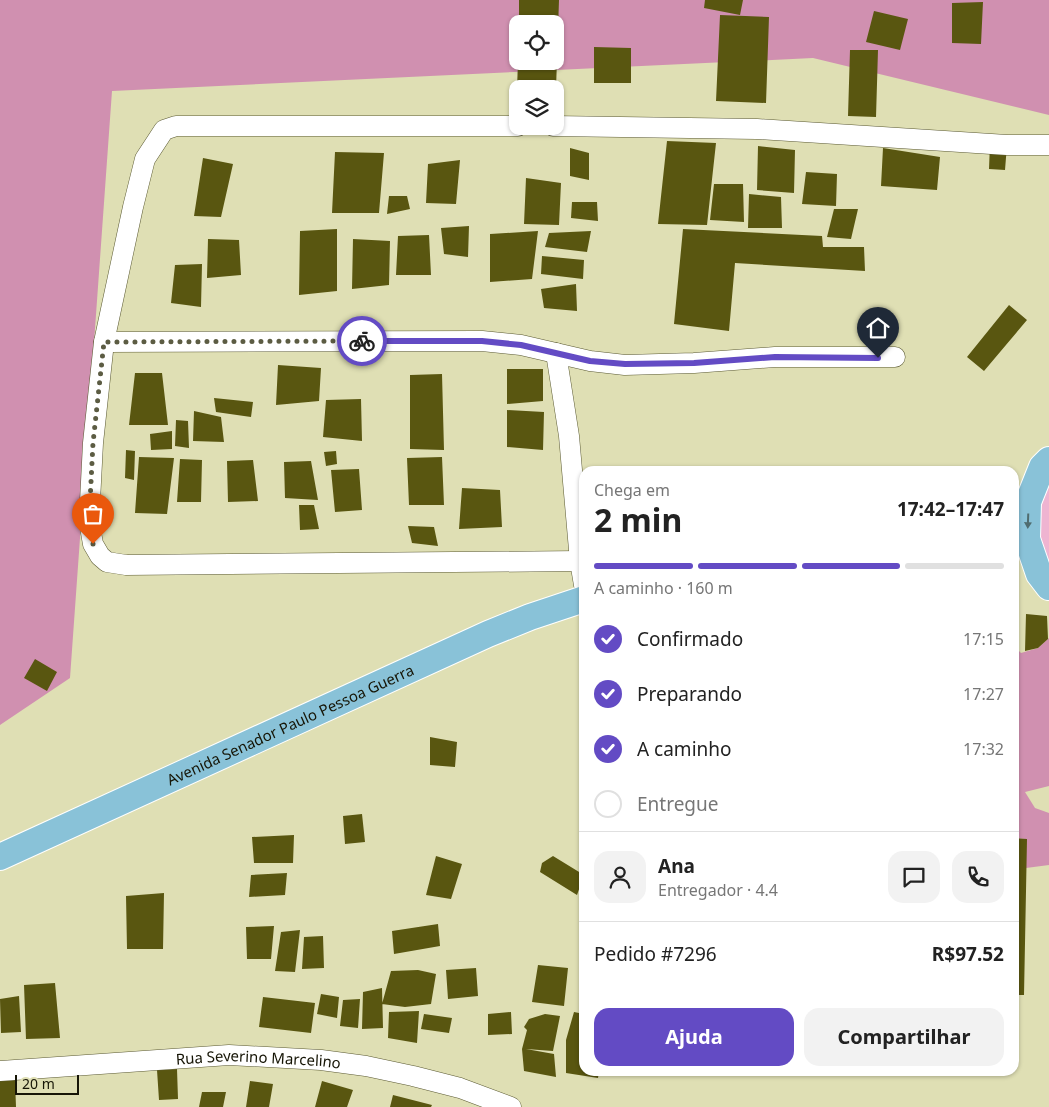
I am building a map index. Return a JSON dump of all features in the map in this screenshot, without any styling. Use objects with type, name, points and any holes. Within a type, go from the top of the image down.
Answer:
[{"type":"main road","points":[[1019,490],[1044,468]]},
{"type":"main road","points":[[1033,572],[1027,538],[1028,502],[1044,468]]},
{"type":"main road","name":"Avenida Senador Paulo Pessoa Guerra","points":[[0,857],[488,634],[530,617],[579,601]]},
{"type":"street","points":[[509,126],[176,126],[164,130],[146,159],[133,206],[104,342],[93,443],[89,521],[93,544],[100,556],[107,562],[126,565],[579,561]]},
{"type":"street","points":[[564,126],[757,129],[1007,145],[1049,145]]},
{"type":"street","points":[[104,342],[482,341],[521,345],[590,361],[625,364],[694,363],[775,357],[896,357]]},
{"type":"street","points":[[556,353],[569,436],[579,550]]},
{"type":"street","name":"Rua Severino Marcelino","points":[[0,1071],[229,1055],[321,1060],[366,1066],[413,1076],[460,1088],[511,1107]]},
{"type":"shaded area","points":[[0,0],[1049,0],[1049,115],[813,58],[564,70],[564,15],[509,15],[509,70],[558,70],[112,91],[70,678],[0,725]]},
{"type":"shaded area","points":[[1049,483],[1049,565],[1041,545],[1039,524],[1042,503]]},
{"type":"shaded area","points":[[1049,638],[1049,786],[1025,792],[1035,808],[1049,813],[1049,865],[1026,868],[1026,839],[1019,838],[1019,651],[1021,653],[1038,648]]},
{"type":"building","points":[[519,0],[559,0],[558,15],[519,15]]},
{"type":"building","points":[[705,0],[743,0],[740,15],[704,8]]},
{"type":"building","points":[[983,2],[981,44],[952,43],[952,3]]},
{"type":"building","points":[[874,11],[908,19],[900,50],[866,42]]},
{"type":"building","points":[[720,15],[769,17],[766,103],[716,101]]},
{"type":"building","points":[[594,47],[631,48],[631,83],[594,83]]},
{"type":"building","points":[[850,50],[878,50],[876,117],[848,116]]},
{"type":"building","points":[[518,70],[557,70],[556,80],[517,80]]},
{"type":"building","points":[[667,141],[716,143],[707,225],[658,224]]},
{"type":"building","points":[[990,143],[1007,145],[1005,170],[989,169]]},
{"type":"building","points":[[758,146],[795,150],[794,193],[757,190]]},
{"type":"building","points":[[570,148],[589,153],[589,180],[570,176]]},
{"type":"building","points":[[883,148],[940,157],[937,190],[881,186]]},
{"type":"building","points":[[335,152],[384,153],[379,213],[332,213]]},
{"type":"building","points":[[203,158],[233,164],[221,217],[194,216]]},
{"type":"building","points":[[460,160],[456,204],[426,203],[428,164]]},
{"type":"building","points":[[806,172],[837,174],[836,206],[802,204]]},
{"type":"building","points":[[526,178],[561,183],[559,225],[524,224]]},
{"type":"building","points":[[714,184],[743,184],[744,222],[710,220]]},
{"type":"building","points":[[749,194],[781,197],[782,228],[748,228]]},
{"type":"building","points":[[389,196],[407,196],[410,209],[387,214]]},
{"type":"building","points":[[572,202],[597,202],[598,221],[571,218]]},
{"type":"building","points":[[834,209],[858,209],[851,239],[827,237]]},
{"type":"building","points":[[469,226],[468,257],[444,254],[441,228]]},
{"type":"building","points":[[337,229],[337,291],[299,295],[300,231]]},
{"type":"building","points":[[683,229],[822,236],[823,247],[864,247],[865,271],[735,263],[729,331],[674,324]]},
{"type":"building","points":[[538,231],[532,279],[490,282],[490,234]]},
{"type":"building","points":[[591,231],[587,252],[545,247],[549,233]]},
{"type":"building","points":[[429,235],[431,275],[396,275],[398,236]]},
{"type":"building","points":[[208,239],[239,240],[241,275],[207,278]]},
{"type":"building","points":[[353,239],[390,241],[389,285],[352,289]]},
{"type":"building","points":[[542,256],[584,260],[583,279],[541,274]]},
{"type":"building","points":[[202,264],[201,307],[171,303],[175,265]]},
{"type":"building","points":[[576,284],[577,311],[544,308],[541,289]]},
{"type":"building","points":[[1009,305],[1027,320],[984,371],[967,357]]},
{"type":"building","points":[[278,365],[321,368],[319,401],[276,405]]},
{"type":"building","points":[[507,369],[543,369],[543,401],[507,404]]},
{"type":"building","points":[[135,373],[162,373],[168,425],[129,425]]},
{"type":"building","points":[[442,374],[444,450],[410,449],[410,375]]},
{"type":"building","points":[[214,398],[253,402],[251,417],[216,412]]},
{"type":"building","points":[[361,399],[362,441],[323,437],[326,400]]},
{"type":"building","points":[[507,410],[544,412],[543,450],[507,447]]},
{"type":"building","points":[[194,411],[221,417],[224,442],[193,441]]},
{"type":"building","points":[[176,420],[188,421],[189,448],[175,446]]},
{"type":"building","points":[[172,431],[172,449],[151,450],[150,434]]},
{"type":"building","points":[[126,450],[135,451],[134,480],[125,478]]},
{"type":"building","points":[[336,451],[337,464],[326,466],[324,452]]},
{"type":"building","points":[[139,457],[174,458],[167,514],[135,513]]},
{"type":"building","points":[[442,457],[444,505],[409,505],[407,458]]},
{"type":"building","points":[[180,459],[202,460],[201,502],[177,502]]},
{"type":"building","points":[[253,460],[258,501],[228,502],[227,461]]},
{"type":"building","points":[[311,461],[318,500],[285,498],[284,462]]},
{"type":"building","points":[[359,469],[362,510],[335,512],[331,470]]},
{"type":"building","points":[[462,488],[500,490],[502,527],[459,529]]},
{"type":"building","points":[[299,505],[314,505],[319,529],[300,530]]},
{"type":"building","points":[[408,526],[434,527],[438,546],[412,543]]},
{"type":"building","points":[[1026,614],[1047,616],[1048,639],[1038,648],[1025,651]]},
{"type":"building","points":[[35,659],[57,672],[47,691],[24,678]]},
{"type":"building","points":[[430,737],[457,742],[455,767],[430,765]]},
{"type":"building","points":[[362,814],[365,842],[345,844],[343,816]]},
{"type":"building","points":[[294,835],[293,863],[254,863],[252,837]]},
{"type":"building","points":[[1019,838],[1027,839],[1024,995],[1019,995]]},
{"type":"building","points":[[436,856],[462,864],[451,899],[426,895]]},
{"type":"building","points":[[553,856],[579,872],[577,895],[540,872],[542,863]]},
{"type":"building","points":[[287,873],[285,895],[249,897],[251,875]]},
{"type":"building","points":[[164,893],[163,949],[127,949],[126,896]]},
{"type":"building","points":[[438,924],[440,946],[394,954],[392,931]]},
{"type":"building","points":[[274,926],[271,959],[247,959],[246,927]]},
{"type":"building","points":[[300,930],[295,972],[275,971],[281,932]]},
{"type":"building","points":[[323,936],[324,968],[302,969],[304,937]]},
{"type":"building","points":[[538,965],[568,968],[564,1006],[532,1002]]},
{"type":"building","points":[[476,968],[478,996],[448,999],[446,970]]},
{"type":"building","points":[[418,970],[436,974],[431,1004],[405,1007],[382,1004],[391,971]]},
{"type":"building","points":[[55,983],[60,1038],[26,1039],[24,985]]},
{"type":"building","points":[[382,988],[383,1028],[362,1029],[363,992]]},
{"type":"building","points":[[321,994],[339,997],[337,1018],[317,1014]]},
{"type":"building","points":[[19,996],[21,1032],[1,1033],[0,999]]},
{"type":"building","points":[[263,997],[315,1003],[311,1033],[259,1027]]},
{"type":"building","points":[[360,999],[358,1028],[340,1026],[343,1000]]},
{"type":"building","points":[[419,1011],[417,1043],[388,1038],[389,1012]]},
{"type":"building","points":[[511,1012],[512,1034],[488,1035],[488,1014]]},
{"type":"building","points":[[574,1012],[579,1013],[579,1075],[566,1073],[566,1040]]},
{"type":"building","points":[[424,1014],[452,1018],[449,1033],[421,1029]]},
{"type":"building","points":[[545,1014],[560,1016],[553,1051],[526,1049],[554,1054],[556,1077],[524,1071],[522,1049],[527,1030],[524,1027],[529,1019]]},
{"type":"building","points":[[177,1069],[178,1099],[159,1100],[157,1070]]},
{"type":"building","points":[[15,1080],[16,1107],[0,1107],[0,1081]]},
{"type":"building","points":[[250,1081],[273,1084],[269,1107],[246,1107]]},
{"type":"building","points":[[322,1081],[353,1090],[347,1107],[315,1107]]},
{"type":"building","points":[[202,1092],[226,1092],[223,1107],[199,1107]]},
{"type":"building","points":[[393,1095],[432,1105],[431,1107],[390,1107]]},
{"type":"way so far","points":[[93,544],[89,521],[93,443],[104,342],[362,341]]},
{"type":"route","points":[[362,341],[482,341],[521,345],[590,361],[625,364],[694,363],[775,357],[878,358]]}]
